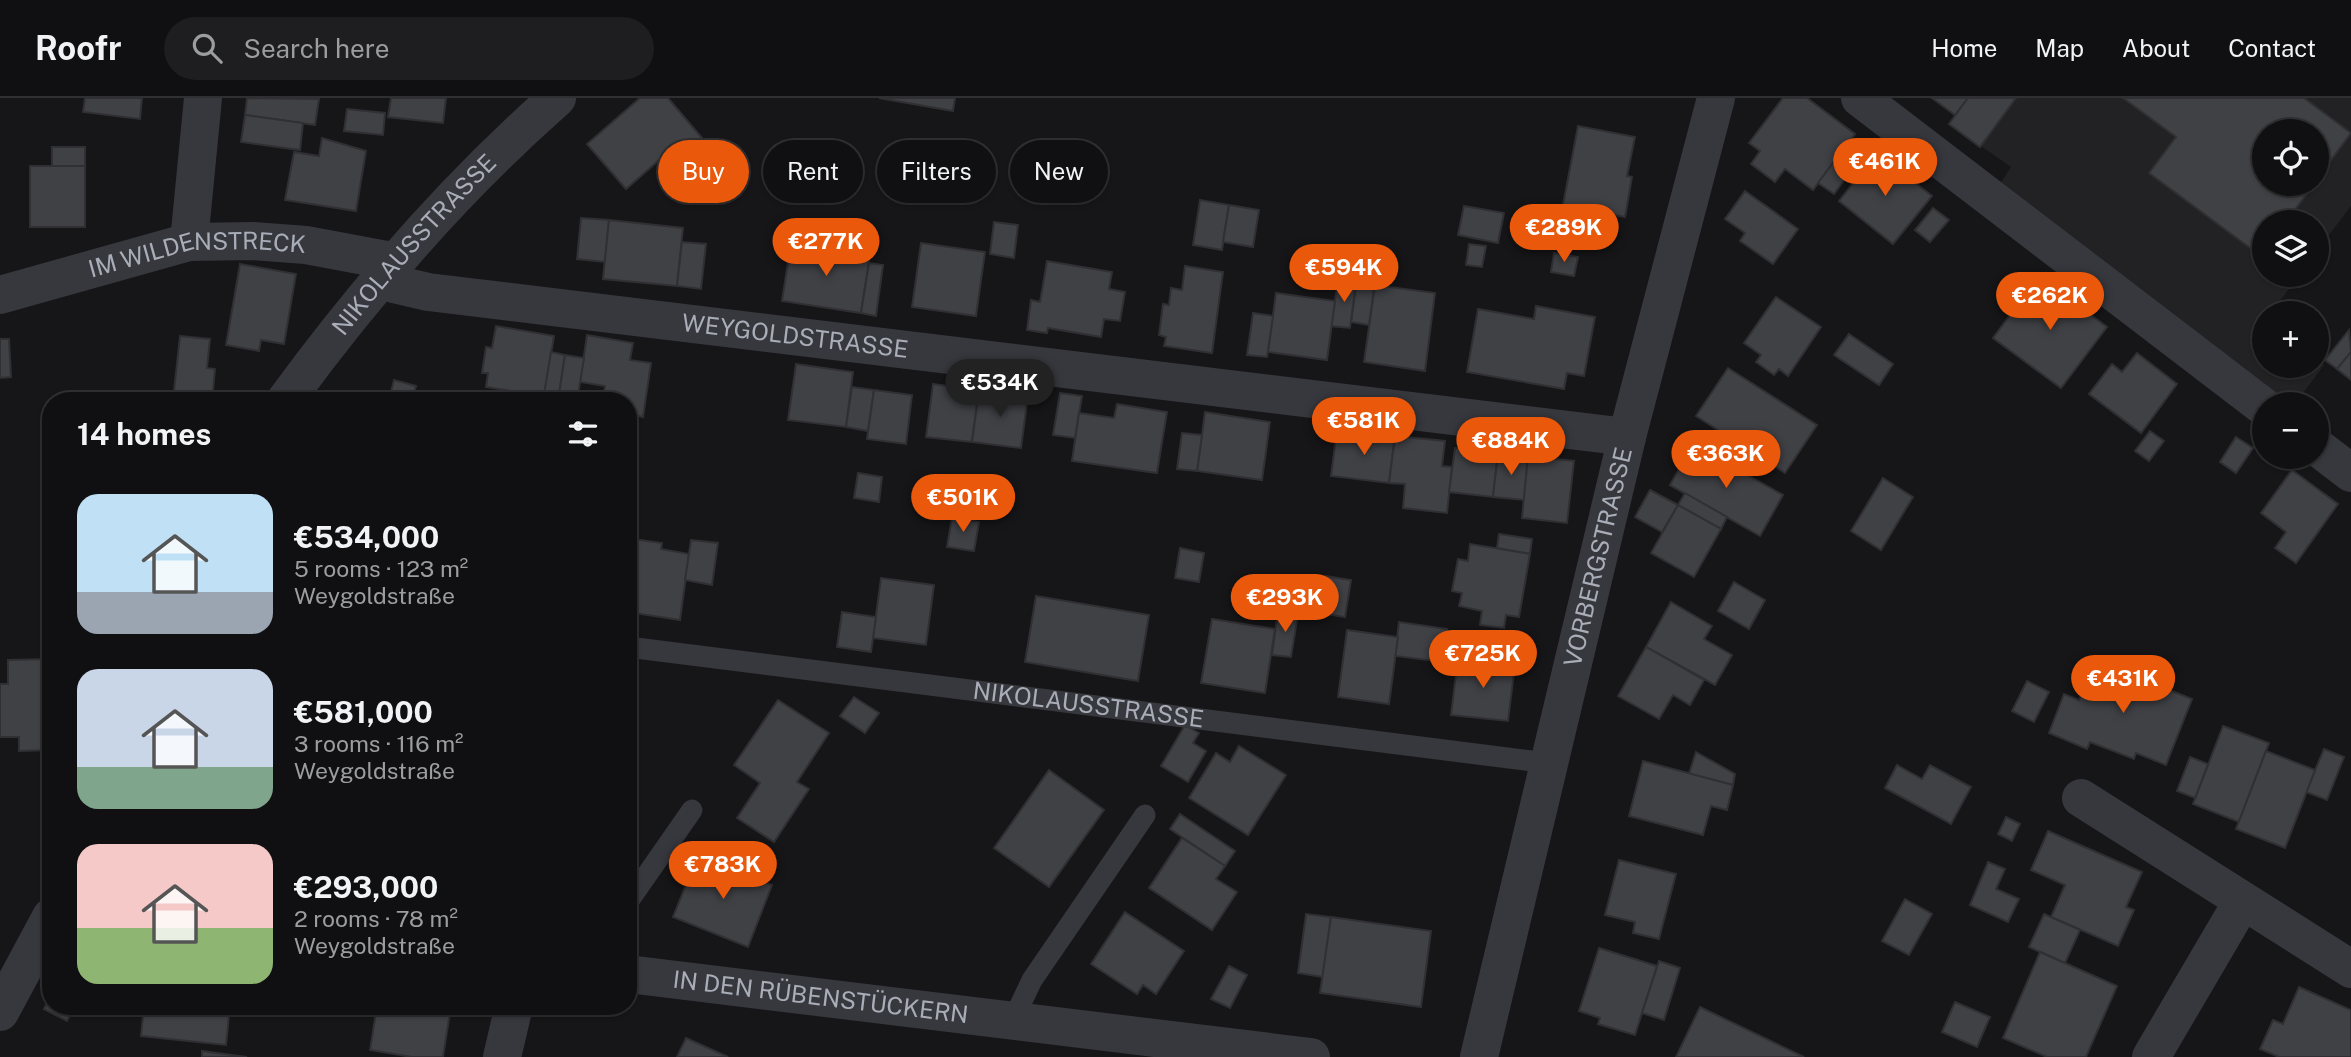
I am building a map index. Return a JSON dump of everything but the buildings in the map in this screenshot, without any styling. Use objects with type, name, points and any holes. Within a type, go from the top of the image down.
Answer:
[{"type":"street","points":[[189,242],[203,98]]},
{"type":"street","name":"NIKOLAUSSTRASSE","points":[[291,392],[324,346],[389,272],[530,121],[556,98]]},
{"type":"street","name":"VORBERGSTRASSE","points":[[1479,1057],[1627,437],[1716,98]]},
{"type":"street","points":[[1860,98],[2252,398]]},
{"type":"street","name":"IM WILDENSTRECK","points":[[0,295],[189,242],[253,241],[306,246],[389,272]]},
{"type":"street","name":"WEYGOLDSTRASSE","points":[[389,272],[428,292],[1627,437]]},
{"type":"street","points":[[2329,456],[2351,473]]},
{"type":"street","points":[[2081,798],[2351,969]]},
{"type":"street","points":[[2151,1057],[2242,902]]},
{"type":"street","points":[[0,1012],[42,934]]},
{"type":"street","name":"IN DEN RÜBENSTÜCKERN","points":[[637,975],[1013,1021],[1196,1051],[1311,1057]]},
{"type":"street","points":[[502,1057],[511,1015]]},
{"type":"lane","name":"NIKOLAUSSTRASSE","points":[[637,649],[1548,762]]},
{"type":"lane","points":[[637,889],[692,810]]},
{"type":"lane","points":[[1013,1021],[1032,980],[1145,815]]},
{"type":"shaded area","points":[[1968,98],[2351,98],[2351,206],[2329,235],[2329,210],[2252,210],[2252,287],[2290,287],[2280,301],[2252,301],[2252,378],[2000,184],[2011,167],[1949,124]]},
{"type":"shaded area","points":[[2252,378],[2314,378],[2304,392],[2270,392]]}]
